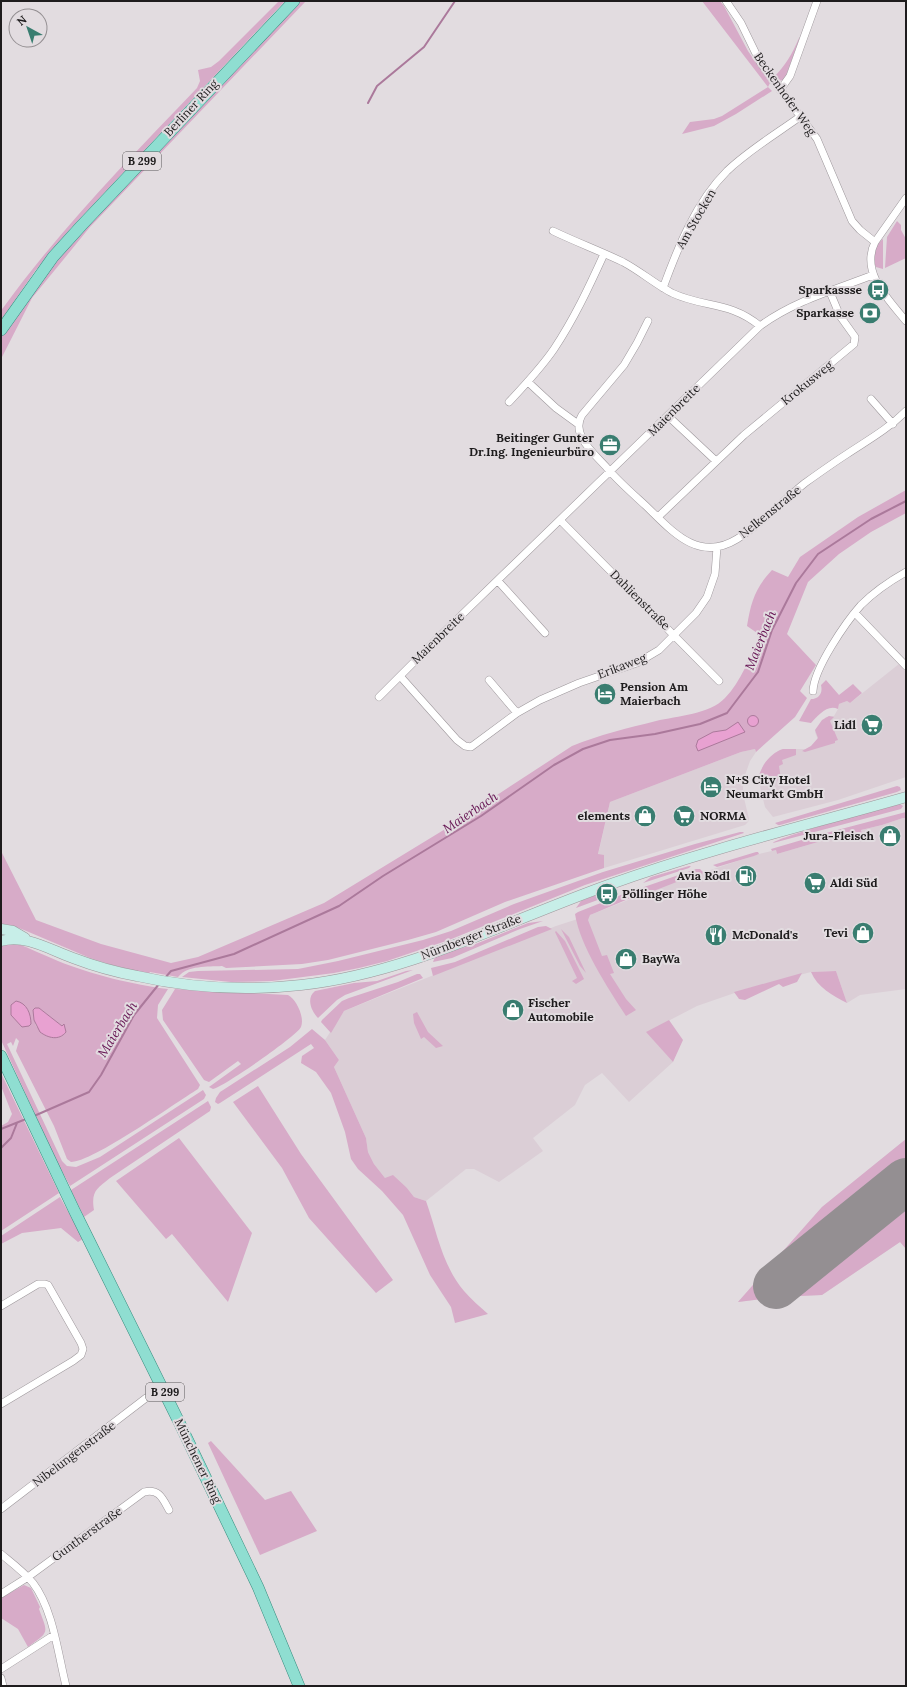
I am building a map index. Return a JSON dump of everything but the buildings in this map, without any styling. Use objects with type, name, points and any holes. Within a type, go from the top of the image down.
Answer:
[{"type":"main road","name":"Berliner Ring","points":[[1,330],[58,252],[219,78],[294,1]]},
{"type":"main road","name":"Nürnberger Straße","points":[[1,929],[13,931],[28,940],[90,964],[149,979],[180,984],[229,987],[285,987],[328,982],[365,974],[413,960],[642,873],[705,853],[906,796]]},
{"type":"main road","name":"Nürnberger Straße","points":[[1,941],[14,938],[28,940]]},
{"type":"main road","name":"Münchener Ring","points":[[1,1056],[36,1132],[252,1573],[276,1626],[300,1686]]},
{"type":"street","points":[[780,90],[790,76],[817,1]]},
{"type":"street","name":"Beckenhofer Weg","points":[[728,4],[741,23],[760,62],[817,139],[852,221],[860,230],[875,242]]},
{"type":"street","name":"Am Stocken","points":[[663,288],[689,227],[712,188],[748,153],[801,116]]},
{"type":"street","points":[[906,198],[875,242],[870,258],[870,265],[873,275],[886,296],[906,321]]},
{"type":"street","points":[[553,231],[631,267],[663,288],[688,299],[736,310],[747,315],[760,326]]},
{"type":"street","points":[[509,402],[528,382],[554,350],[574,317],[604,254]]},
{"type":"street","name":"Maienbreite","points":[[379,697],[760,326],[788,308],[873,275]]},
{"type":"street","name":"Krokusweg","points":[[658,517],[716,461],[768,414],[854,344],[855,336],[840,316],[830,292]]},
{"type":"street","points":[[610,472],[585,444],[579,433],[578,424],[582,415],[624,365],[648,321]]},
{"type":"street","points":[[528,382],[556,408],[578,424]]},
{"type":"street","points":[[872,399],[892,424]]},
{"type":"street","name":"Nelkenstraße","points":[[610,472],[678,536],[688,543],[717,547],[741,537],[803,485],[892,424],[906,411]]},
{"type":"street","points":[[668,416],[716,461]]},
{"type":"street","name":"Dahlienstraße","points":[[560,520],[719,681]]},
{"type":"street","name":"Erikaweg","points":[[400,676],[457,740],[468,747],[477,743],[530,705],[563,689],[646,659],[659,650],[696,613],[710,591],[715,574],[717,547]]},
{"type":"street","points":[[813,691],[816,675],[834,644],[855,613],[875,593],[906,572]]},
{"type":"street","points":[[498,580],[545,633]]},
{"type":"street","points":[[855,613],[906,666]]},
{"type":"street","points":[[489,680],[517,713]]},
{"type":"street","points":[[1,1306],[34,1286],[45,1284],[54,1294],[81,1343],[83,1352],[73,1361],[1,1404]]},
{"type":"street","name":"Nibelungenstraße","points":[[1,1509],[146,1398]]},
{"type":"street","name":"Guntherstraße","points":[[1,1594],[28,1577],[144,1492],[153,1491],[158,1493],[169,1510]]},
{"type":"street","points":[[1,1554],[28,1577],[41,1597],[49,1617],[66,1686]]},
{"type":"street","points":[[1,1669],[54,1635]]},
{"type":"street","points":[[1,1678],[3,1686]]},
{"type":"shaded area","points":[[279,1],[285,1],[71,228],[35,271],[1,320],[1,310],[48,250],[96,195],[197,88],[200,81],[198,70],[211,67],[219,61]]},
{"type":"shaded area","points":[[298,1],[306,1],[90,227],[32,298],[1,359],[1,337],[32,291],[83,229]]},
{"type":"shaded area","points":[[702,1],[720,1],[724,6],[748,51],[770,83],[768,87]]},
{"type":"shaded area","points":[[800,37],[786,76],[783,80],[779,81],[774,77],[788,59]]},
{"type":"shaded area","points":[[768,87],[772,91],[736,114],[714,126],[682,134],[690,122],[714,119],[722,116]]},
{"type":"shaded area","points":[[897,221],[901,225],[901,230],[906,239],[906,258],[885,268],[887,237]]},
{"type":"shaded area","points":[[883,239],[883,269],[876,267],[874,255],[878,244]]},
{"type":"shaded area","points":[[906,490],[906,513],[871,532],[839,554],[808,582],[787,634],[816,665],[800,691],[807,698],[795,717],[756,752],[755,749],[741,752],[610,802],[598,854],[604,855],[604,868],[505,902],[436,932],[408,940],[328,960],[302,964],[226,968],[222,966],[198,967],[187,970],[178,977],[150,972],[149,974],[112,965],[90,958],[11,925],[1,924],[1,851],[36,920],[101,944],[171,963],[198,957],[324,903],[442,831],[572,746],[624,729],[702,711],[719,703],[731,692],[736,684],[760,635],[747,626],[750,610],[758,589],[772,570],[788,577],[800,557],[858,517]]},
{"type":"shaded area","points":[[899,664],[906,672],[906,777],[838,800],[773,817],[765,807],[760,787],[759,776],[764,764],[778,751],[783,749],[806,749],[811,746],[818,740],[815,732],[817,728],[826,717],[834,716],[839,704],[847,701],[850,703]]},
{"type":"shaded area","points":[[826,680],[839,695],[853,684],[862,693],[850,703],[847,701],[839,704],[838,709],[826,709],[811,723],[799,721],[811,699],[820,695],[821,685]]},
{"type":"shaded area","points":[[753,715],[757,717],[759,721],[757,725],[753,727],[749,725],[747,721],[749,717]]},
{"type":"shaded area","points":[[829,716],[834,717],[830,721],[838,740],[835,741],[835,743],[805,752],[802,751],[811,746],[818,738],[815,730],[822,720]]},
{"type":"shaded area","points":[[738,722],[745,732],[698,751],[696,746],[698,740],[713,732],[726,730]]},
{"type":"shaded area","points":[[755,749],[756,752],[750,761],[743,781],[743,794],[749,819],[745,825],[604,868],[604,856],[598,855],[610,802],[741,752]]},
{"type":"shaded area","points":[[783,749],[796,749],[796,755],[782,760],[783,764],[779,766],[781,779],[775,781],[759,776],[762,767],[768,760],[775,753]]},
{"type":"shaded area","points":[[897,786],[900,787],[901,790],[897,792],[780,825],[775,823]]},
{"type":"shaded area","points":[[900,804],[903,806],[901,809],[773,843],[811,829]]},
{"type":"shaded area","points":[[906,812],[906,821],[905,818],[903,818],[861,830],[862,834],[860,836],[856,837],[854,832],[822,842],[820,836],[822,834]]},
{"type":"shaded area","points":[[905,818],[906,821],[906,989],[860,995],[847,1003],[836,971],[811,972],[749,988],[697,1006],[647,1032],[673,1062],[629,1102],[602,1073],[585,1085],[575,1105],[533,1138],[543,1151],[499,1182],[474,1169],[466,1169],[426,1201],[414,1197],[407,1188],[385,1178],[374,1164],[368,1152],[366,1138],[334,1067],[339,1060],[325,1040],[344,1011],[556,926],[590,915],[671,883],[759,854],[776,850],[777,854],[818,842],[820,838],[822,842],[854,832],[855,836],[860,836],[862,834],[861,830]]},
{"type":"shaded area","points":[[740,832],[744,833],[585,885],[449,940],[387,961],[334,973],[272,981],[231,982],[182,977],[189,972],[198,971],[298,969],[338,961],[423,940],[451,931],[514,904],[603,872]]},
{"type":"shaded area","points":[[816,837],[818,842],[777,854],[776,850],[772,851],[771,849]]},
{"type":"shaded area","points":[[756,852],[759,854],[717,867],[713,865]]},
{"type":"shaded area","points":[[691,866],[689,868],[643,883],[651,877]]},
{"type":"shaded area","points":[[696,869],[700,869],[703,872],[700,879],[697,874],[651,892],[642,892],[641,889],[644,887]]},
{"type":"shaded area","points":[[631,891],[635,895],[633,897],[590,915],[588,920],[602,956],[607,955],[614,973],[610,974],[626,999],[636,1010],[626,1016],[603,980],[589,953],[583,940],[575,914]]},
{"type":"shaded area","points":[[601,893],[603,898],[576,908],[581,901]]},
{"type":"shaded area","points":[[543,921],[520,929],[452,958],[433,962],[435,957],[439,954],[473,945],[528,923]]},
{"type":"shaded area","points":[[546,926],[552,929],[433,976],[431,968],[455,962],[538,927]]},
{"type":"shaded area","points":[[561,929],[569,937],[586,973],[580,966]]},
{"type":"shaded area","points":[[556,931],[565,941],[584,979],[576,984],[572,981],[577,978],[555,932]]},
{"type":"shaded area","points":[[15,943],[52,959],[98,975],[141,985],[168,989],[158,1005],[157,1018],[200,1085],[198,1089],[115,1143],[97,1153],[71,1162],[67,1159],[54,1126],[16,1051],[19,1041],[16,1038],[13,1046],[11,1042],[7,1044],[62,1161],[67,1166],[76,1167],[100,1157],[203,1090],[206,1095],[204,1099],[70,1186],[56,1160],[1,1040],[1,946]],"holes":[[[39,1008],[62,1026],[63,1035],[59,1037],[49,1035],[36,1026],[33,1014]]]},
{"type":"shaded area","points":[[413,970],[345,995],[337,1000],[318,1018],[313,1012],[310,1004],[312,994],[315,991],[354,983],[377,981]]},
{"type":"shaded area","points":[[836,971],[847,1003],[821,987],[811,972]]},
{"type":"shaded area","points":[[802,973],[797,982],[783,987],[779,984],[745,1000],[739,999],[734,992]]},
{"type":"shaded area","points":[[420,974],[423,978],[344,1011],[331,1033],[321,1022],[342,1001]]},
{"type":"shaded area","points":[[175,989],[288,995],[297,1004],[302,1018],[301,1027],[287,1040],[259,1061],[213,1089],[209,1087],[241,1064],[238,1061],[209,1082],[204,1080],[163,1020],[162,1010]]},
{"type":"shaded area","points":[[16,1001],[23,1004],[28,1010],[31,1020],[31,1024],[29,1026],[22,1027],[11,1015],[11,1005]]},
{"type":"shaded area","points":[[35,1008],[39,1008],[62,1026],[64,1024],[66,1032],[60,1037],[53,1038],[40,1032],[34,1020],[33,1010]]},
{"type":"shaded area","points":[[417,1012],[428,1032],[443,1046],[436,1048],[424,1037],[421,1039],[414,1023],[413,1014]]},
{"type":"shaded area","points":[[669,1020],[683,1040],[673,1062],[646,1032]]},
{"type":"shaded area","points":[[312,1029],[325,1040],[339,1060],[334,1067],[366,1138],[368,1152],[374,1164],[385,1178],[393,1175],[414,1197],[426,1201],[441,1248],[450,1270],[464,1291],[488,1314],[455,1323],[451,1307],[430,1275],[403,1215],[382,1191],[358,1169],[351,1159],[345,1132],[331,1093],[316,1072],[301,1063],[302,1056],[314,1048],[311,1044],[220,1103],[218,1104],[215,1102],[220,1092],[290,1047]]},
{"type":"shaded area","points":[[1,1073],[59,1193],[1,1231],[1,1126],[8,1122],[12,1114],[1,1086]]},
{"type":"shaded area","points":[[258,1086],[301,1154],[393,1280],[376,1293],[309,1218],[282,1168],[233,1102]]},
{"type":"shaded area","points":[[208,1101],[211,1107],[210,1111],[101,1185],[94,1195],[94,1210],[84,1217],[71,1190]]},
{"type":"shaded area","points":[[179,1138],[252,1233],[228,1302],[172,1234],[166,1239],[116,1181]]},
{"type":"shaded area","points":[[906,1139],[906,1238],[822,1295],[777,1297],[738,1302],[822,1207]]},
{"type":"shaded area","points":[[906,1139],[906,1173],[762,1292],[782,1289],[906,1188],[906,1249],[900,1242],[822,1295],[777,1297],[738,1302],[822,1207]]},
{"type":"shaded area","points":[[60,1197],[83,1239],[78,1242],[61,1228],[22,1233],[1,1244],[1,1236]]},
{"type":"shaded area","points":[[211,1441],[265,1500],[291,1491],[317,1531],[260,1555],[208,1443]]},
{"type":"shaded area","points":[[24,1585],[31,1588],[40,1607],[39,1609],[45,1628],[44,1635],[28,1647],[18,1629],[1,1618],[1,1598]]},
{"type":"waterway","points":[[368,103],[377,86],[424,47],[455,1]]},
{"type":"waterway","name":"Maierbach","points":[[165,978],[171,971],[234,954],[339,906],[383,876],[481,816],[554,765],[583,749],[610,740],[655,734],[700,724],[727,713],[758,672],[772,630],[796,583],[818,554],[871,519],[906,501]]},
{"type":"waterway","name":"Maierbach","points":[[34,1116],[89,1092],[101,1075],[134,1015],[159,984]]},
{"type":"waterway","name":"Maierbach","points":[[1,1129],[26,1119]]},
{"type":"waterway","name":"Maierbach","points":[[1,1148],[11,1138],[17,1123]]},
{"type":"runway","points":[[776,1286],[906,1181]]},
{"type":"place","name":"Sparkassse","points":[[878,290]]},
{"type":"place","name":"Sparkasse","points":[[870,313]]},
{"type":"place","name":"Beitinger Gunter Dr.Ing. Ingenieurbüro","points":[[610,445]]},
{"type":"place","name":"Pension Am Maierbach","points":[[605,694]]},
{"type":"place","name":"Lidl","points":[[872,725]]},
{"type":"place","name":"N+S City Hotel Neumarkt GmbH","points":[[711,787]]},
{"type":"place","name":"elements","points":[[645,816]]},
{"type":"place","name":"NORMA","points":[[684,816]]},
{"type":"place","name":"Jura-Fleisch","points":[[890,836]]},
{"type":"place","name":"Avia Rödl","points":[[746,876]]},
{"type":"place","name":"Aldi Süd","points":[[815,883]]},
{"type":"place","name":"Pöllinger Höhe","points":[[607,894]]},
{"type":"place","name":"Tevi","points":[[863,933]]},
{"type":"place","name":"McDonald's","points":[[716,935]]},
{"type":"place","name":"BayWa","points":[[626,959]]},
{"type":"place","name":"Fischer Automobile","points":[[513,1010]]}]
